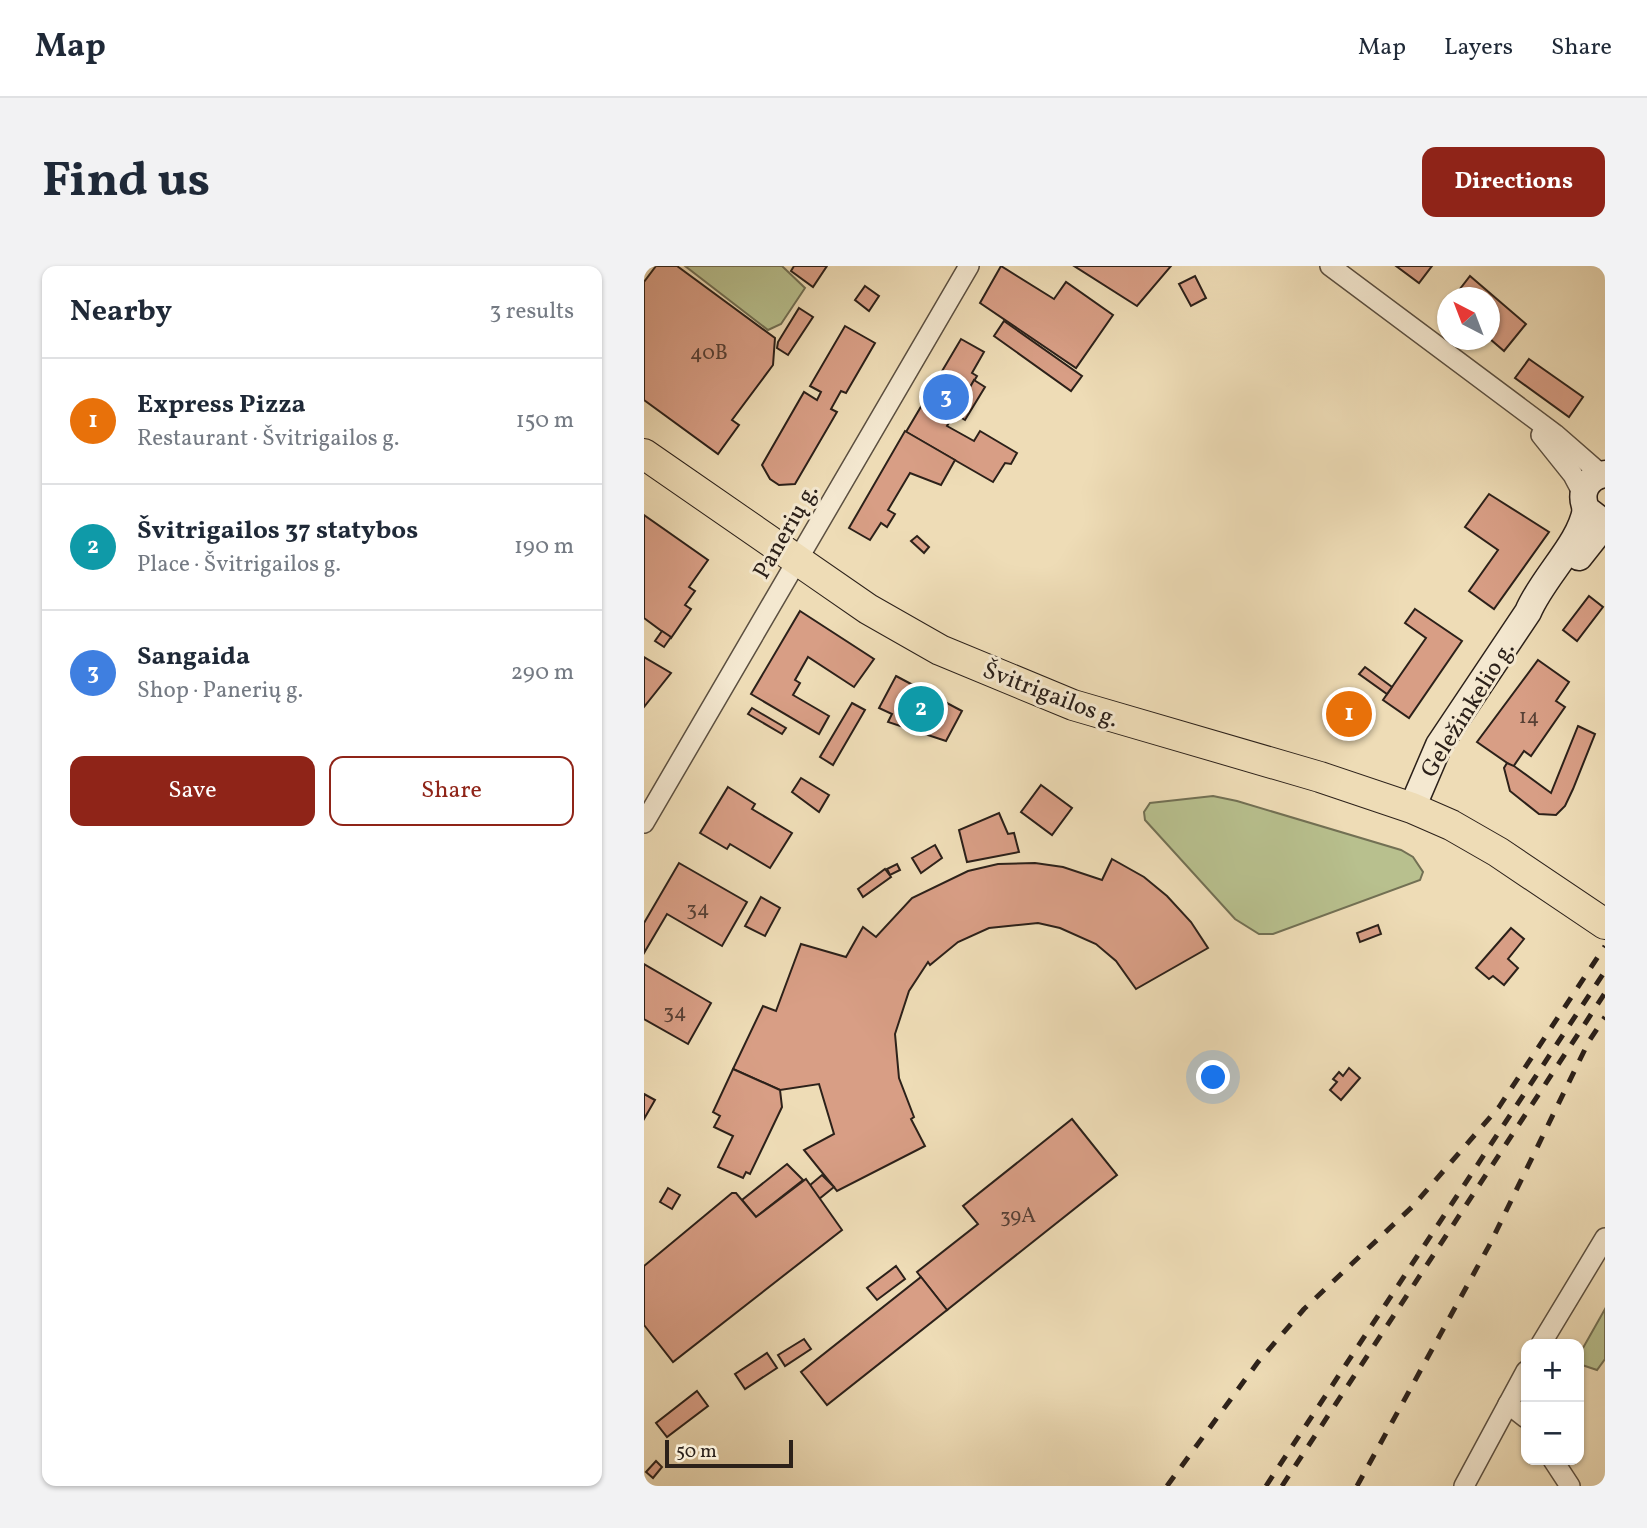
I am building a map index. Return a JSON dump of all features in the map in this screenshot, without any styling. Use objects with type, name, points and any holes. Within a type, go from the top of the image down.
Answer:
[{"type":"main road","name":"Švitrigailos g.","points":[[644,453],[902,630],[1028,688],[1140,727],[1320,777],[1412,808],[1451,825],[1498,852],[1605,924]]},
{"type":"main road","name":"Geležinkelio g.","points":[[1412,808],[1439,745],[1528,612],[1535,595],[1582,525],[1595,512],[1589,481],[1603,474]]},
{"type":"street","name":"Panerių g.","points":[[644,823],[970,266]]},
{"type":"street","points":[[1330,266],[1555,433],[1603,474]]},
{"type":"street","points":[[1529,416],[1573,475],[1595,512]]},
{"type":"street","points":[[1544,1339],[1605,1238]]},
{"type":"street","points":[[1464,1486],[1521,1380]]},
{"type":"street","points":[[1508,1404],[1521,1414]]},
{"type":"street","points":[[1556,1465],[1570,1486]]},
{"type":"green space","points":[[685,266],[782,266],[805,288],[781,324],[768,330]]},
{"type":"green space","points":[[1213,796],[1401,850],[1413,857],[1423,872],[1420,880],[1273,934],[1259,934],[1235,919],[1145,820],[1144,812],[1150,803]]},
{"type":"green space","points":[[1605,1309],[1605,1359],[1597,1370],[1584,1366],[1584,1346]]},
{"type":"building","points":[[656,266],[677,266],[775,338],[773,365],[732,420],[739,425],[718,454],[644,400],[644,282]]},
{"type":"building","points":[[794,266],[827,266],[813,287],[791,271]]},
{"type":"building","points":[[1001,266],[1054,299],[1066,282],[1113,315],[1076,368],[980,303]]},
{"type":"building","points":[[1074,266],[1171,266],[1137,306]]},
{"type":"building","points":[[1396,266],[1432,266],[1419,283]]},
{"type":"building","points":[[1195,276],[1206,298],[1191,306],[1179,284]]},
{"type":"building","points":[[1470,276],[1483,287],[1462,287]]},
{"type":"building","points":[[865,286],[879,296],[869,311],[855,300]]},
{"type":"building","points":[[1500,302],[1526,324],[1504,351],[1500,348]]},
{"type":"building","points":[[799,308],[813,317],[788,355],[777,348],[778,342]]},
{"type":"building","points":[[1004,321],[1082,376],[1071,391],[994,336]]},
{"type":"building","points":[[845,326],[875,343],[846,393],[841,391],[831,409],[837,412],[795,484],[779,485],[770,479],[762,465],[804,392],[817,400],[821,392],[810,386]]},
{"type":"building","points":[[961,339],[984,352],[972,373],[977,376],[947,426],[974,441],[980,431],[1017,453],[1011,464],[1005,463],[993,482],[906,432]]},
{"type":"building","points":[[1529,359],[1583,397],[1569,417],[1515,378]]},
{"type":"building","points":[[974,380],[985,387],[965,420],[955,414]]},
{"type":"building","points":[[905,431],[955,460],[941,485],[910,473],[888,510],[895,514],[887,527],[881,523],[870,540],[849,528]]},
{"type":"building","points":[[1489,494],[1549,532],[1494,609],[1469,591],[1498,550],[1465,527]]},
{"type":"building","points":[[644,515],[708,560],[689,587],[695,591],[685,605],[691,609],[671,638],[644,618]]},
{"type":"building","points":[[917,536],[929,547],[924,553],[911,541]]},
{"type":"building","points":[[1589,596],[1603,607],[1577,641],[1563,630]]},
{"type":"building","points":[[1415,609],[1462,641],[1409,718],[1383,700],[1426,638],[1405,623]]},
{"type":"building","points":[[800,611],[874,659],[854,687],[808,657],[795,680],[800,683],[793,695],[829,716],[819,734],[751,694]]},
{"type":"building","points":[[662,631],[671,637],[664,647],[655,641]]},
{"type":"building","points":[[644,657],[671,673],[644,707]]},
{"type":"building","points":[[1538,660],[1569,682],[1556,701],[1565,707],[1531,756],[1524,751],[1513,767],[1477,742]]},
{"type":"building","points":[[1365,667],[1392,687],[1387,694],[1359,674]]},
{"type":"building","points":[[896,676],[962,711],[946,741],[888,722],[892,714],[879,708]]},
{"type":"building","points":[[1347,690],[1369,705],[1348,736],[1326,720]]},
{"type":"building","points":[[852,703],[865,710],[833,765],[820,757]]},
{"type":"building","points":[[752,708],[786,728],[782,734],[748,714]]},
{"type":"building","points":[[1578,726],[1595,734],[1573,789],[1565,806],[1556,815],[1539,814],[1510,791],[1504,768],[1507,763],[1514,766],[1551,793]]},
{"type":"building","points":[[801,778],[829,795],[819,812],[792,792]]},
{"type":"building","points":[[1041,785],[1072,808],[1052,835],[1021,812]]},
{"type":"building","points":[[728,787],[755,804],[752,809],[792,833],[770,868],[730,844],[727,849],[700,833]]},
{"type":"building","points":[[999,813],[1008,834],[1014,833],[1019,852],[967,862],[959,830]]},
{"type":"building","points":[[935,845],[942,858],[921,873],[912,858]]},
{"type":"building","points":[[1112,859],[1144,877],[1167,896],[1191,922],[1208,948],[1136,989],[1116,961],[1096,944],[1060,928],[1038,923],[989,928],[958,942],[930,965],[928,962],[909,991],[895,1034],[899,1078],[914,1117],[911,1119],[925,1146],[837,1191],[804,1150],[834,1134],[819,1084],[780,1090],[733,1069],[763,1006],[776,1011],[801,944],[846,957],[863,927],[876,937],[912,898],[968,871],[998,864],[1035,863],[1063,867],[1102,880]]},
{"type":"building","points":[[679,863],[747,902],[722,946],[667,914],[644,953],[644,923]]},
{"type":"building","points":[[897,864],[900,870],[890,875],[887,869]]},
{"type":"building","points":[[885,869],[891,877],[863,897],[858,889]]},
{"type":"building","points":[[761,897],[780,908],[765,936],[745,926]]},
{"type":"building","points":[[1378,925],[1381,934],[1360,942],[1357,933]]},
{"type":"building","points":[[1511,928],[1524,939],[1508,959],[1518,968],[1504,985],[1493,976],[1489,979],[1476,968]]},
{"type":"building","points":[[644,964],[711,1003],[688,1044],[644,1019]]},
{"type":"building","points":[[1349,1068],[1360,1078],[1341,1100],[1330,1090],[1337,1082],[1333,1079],[1339,1072],[1343,1076]]},
{"type":"building","points":[[733,1069],[780,1090],[782,1107],[750,1174],[746,1172],[743,1178],[718,1167],[733,1136],[714,1127],[720,1116],[713,1112]]},
{"type":"building","points":[[644,1094],[655,1100],[644,1119]]},
{"type":"building","points":[[1072,1119],[1117,1175],[947,1310],[917,1272],[978,1224],[963,1206]]},
{"type":"building","points":[[787,1164],[803,1180],[756,1217],[742,1200]]},
{"type":"building","points":[[822,1175],[834,1187],[819,1199],[809,1186]]},
{"type":"building","points":[[806,1179],[842,1230],[673,1362],[644,1325],[644,1266],[732,1193],[736,1193],[756,1217]]},
{"type":"building","points":[[668,1188],[680,1195],[672,1209],[660,1202]]},
{"type":"building","points":[[896,1266],[905,1279],[877,1300],[867,1288]]},
{"type":"building","points":[[921,1277],[947,1310],[827,1405],[801,1372]]},
{"type":"building","points":[[804,1339],[811,1349],[785,1366],[778,1355]]},
{"type":"building","points":[[767,1353],[777,1368],[745,1389],[735,1374]]},
{"type":"building","points":[[697,1391],[708,1406],[667,1437],[656,1423]]},
{"type":"building","points":[[656,1461],[662,1467],[653,1478],[646,1472]]},
{"type":"railway","points":[[1167,1486],[1258,1362],[1304,1309],[1413,1206],[1499,1107],[1605,946]]},
{"type":"railway","points":[[1266,1486],[1605,971]]},
{"type":"railway","points":[[1282,1486],[1605,993]]},
{"type":"railway","points":[[1357,1486],[1490,1244],[1589,1041],[1605,1017]]},
{"type":"place","name":"Sangaida","points":[[946,397]]},
{"type":"place","name":"Švitrigailos 37 statybos","points":[[921,709]]},
{"type":"place","name":"Express Pizza","points":[[1349,714]]}]
